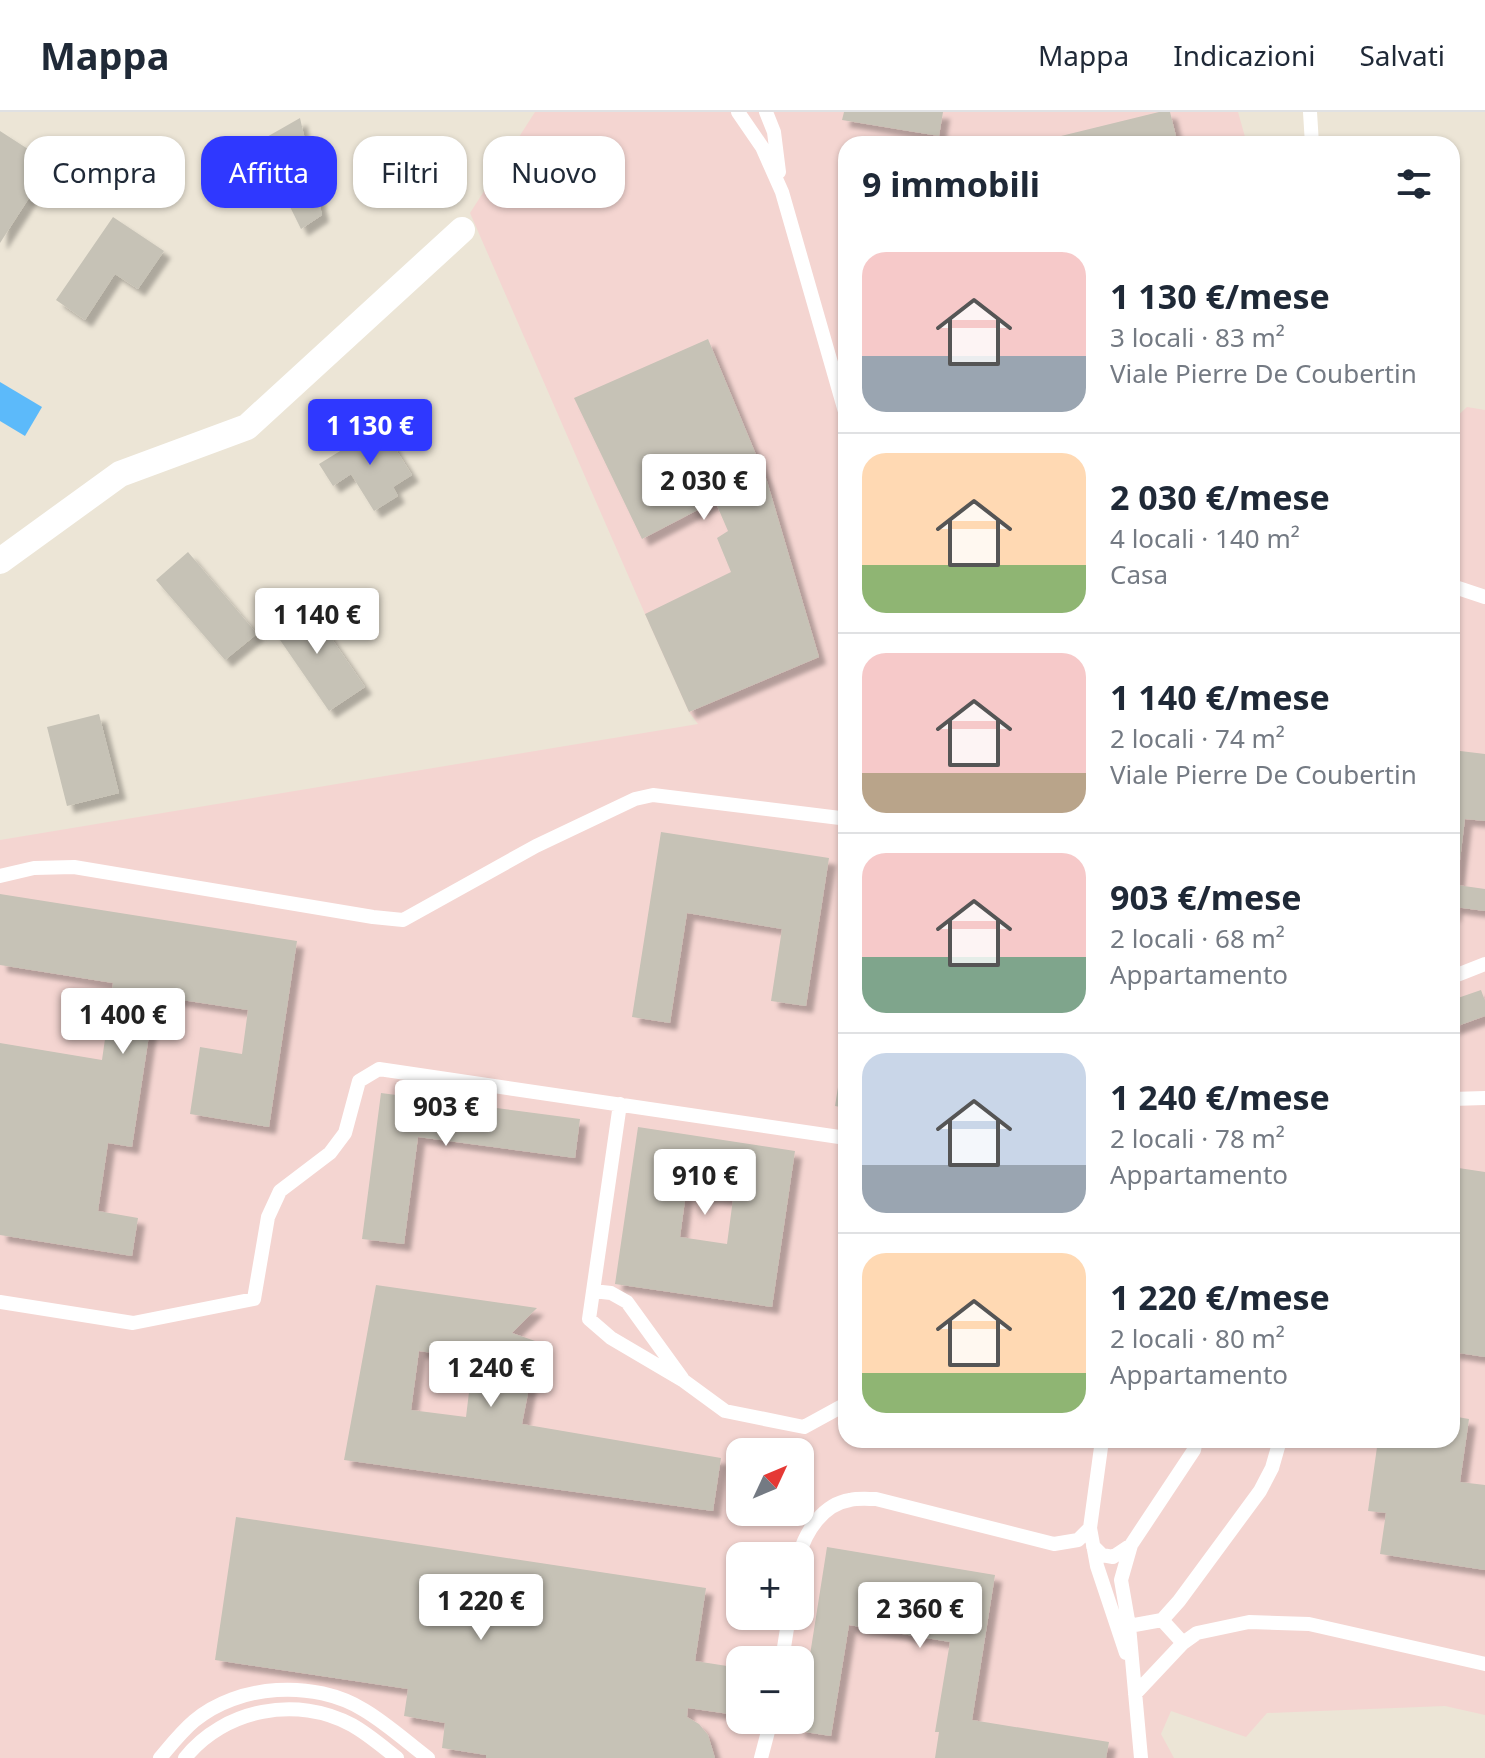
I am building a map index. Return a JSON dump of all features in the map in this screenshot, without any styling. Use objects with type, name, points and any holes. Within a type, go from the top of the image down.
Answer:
[{"type":"street","points":[[0,561],[120,474],[247,427],[462,230]]},
{"type":"lane","points":[[738,112],[762,147],[782,192],[838,387]]},
{"type":"lane","points":[[766,112],[774,132],[782,192]]},
{"type":"lane","points":[[1310,112],[1312,136]]},
{"type":"lane","points":[[1460,589],[1485,597]]},
{"type":"lane","points":[[0,876],[34,868],[74,867],[403,920],[536,846],[635,799],[653,795],[838,818]]},
{"type":"lane","points":[[1460,974],[1485,964]]},
{"type":"lane","points":[[0,1302],[133,1323],[254,1299],[268,1217],[280,1191],[330,1153],[345,1133],[359,1081],[379,1069],[838,1137]]},
{"type":"lane","points":[[1460,1099],[1485,1098]]},
{"type":"lane","points":[[620,1104],[589,1319],[611,1338],[684,1381],[725,1411],[804,1427],[838,1408]]},
{"type":"lane","points":[[593,1291],[611,1293],[627,1302],[684,1381]]},
{"type":"lane","points":[[1101,1448],[1090,1528],[1097,1566],[1133,1672]]},
{"type":"lane","points":[[1141,1758],[1129,1626],[1121,1580],[1131,1545],[1194,1448]]},
{"type":"lane","points":[[1129,1626],[1162,1620],[1260,1491],[1278,1448]]},
{"type":"lane","points":[[804,1542],[808,1530],[827,1510],[848,1500],[876,1499],[1054,1544],[1078,1540],[1090,1528]]},
{"type":"lane","points":[[1093,1546],[1102,1555],[1113,1557],[1131,1545]]},
{"type":"lane","points":[[1162,1620],[1183,1643]]},
{"type":"lane","points":[[1135,1694],[1183,1643],[1197,1633],[1249,1622],[1309,1624],[1485,1664]]},
{"type":"lane","points":[[160,1758],[194,1721],[210,1710],[244,1695],[290,1690],[315,1692],[363,1709],[428,1758]]},
{"type":"lane","points":[[185,1758],[207,1736],[233,1720],[249,1714],[291,1709],[312,1711],[343,1721],[397,1758]]},
{"type":"lane","points":[[761,1758],[767,1734]]},
{"type":"shaded area","points":[[535,112],[1238,112],[1245,136],[838,136],[838,1448],[1460,1448],[1460,414],[1467,407],[1485,410],[1485,1715],[1445,1706],[1267,1713],[1246,1737],[1171,1711],[1161,1734],[1174,1758],[0,1758],[0,840],[698,724],[689,712],[470,213],[483,193],[483,208],[625,208],[625,136],[520,136]]},
{"type":"water","points":[[0,382],[42,407],[25,436],[0,421]]},
{"type":"building","points":[[844,112],[943,112],[939,136],[842,120]]},
{"type":"building","points":[[1170,112],[1176,136],[1061,136]]},
{"type":"building","points":[[300,118],[304,136],[268,136]]},
{"type":"building","points":[[0,131],[24,147],[24,206],[0,243]]},
{"type":"building","points":[[291,208],[320,208],[322,215],[301,229]]},
{"type":"building","points":[[113,217],[164,251],[138,289],[115,274],[85,320],[56,300]]},
{"type":"building","points":[[708,339],[767,481],[819,657],[689,712],[645,614],[731,572],[717,538],[728,531],[715,501],[642,539],[574,398]]},
{"type":"building","points":[[381,426],[412,475],[393,487],[398,496],[374,511],[351,474],[333,486],[319,464]]},
{"type":"building","points":[[188,552],[257,634],[225,660],[156,580]]},
{"type":"building","points":[[305,600],[365,687],[329,711],[269,624]]},
{"type":"building","points":[[99,714],[119,793],[67,806],[47,727]]},
{"type":"building","points":[[1460,751],[1485,754],[1485,821],[1465,819],[1460,860]]},
{"type":"building","points":[[661,832],[829,858],[806,1006],[771,1001],[782,929],[687,913],[670,1023],[632,1017]]},
{"type":"building","points":[[1460,885],[1485,889],[1485,911],[1460,908]]},
{"type":"building","points":[[0,894],[297,941],[269,1127],[190,1114],[200,1047],[242,1054],[248,1010],[155,996],[132,1147],[108,1143],[98,1211],[138,1218],[132,1256],[0,1235],[0,1043],[102,1060],[113,983],[0,965]]},
{"type":"building","points":[[1481,990],[1485,1016],[1460,1025],[1460,997]]},
{"type":"building","points":[[381,1093],[580,1119],[575,1158],[418,1137],[404,1244],[362,1239]]},
{"type":"building","points":[[638,1127],[795,1151],[772,1307],[615,1284]],"holes":[[[686,1193],[733,1199],[727,1244],[680,1237]]]},
{"type":"building","points":[[1460,1168],[1485,1172],[1485,1357],[1460,1353]]},
{"type":"building","points":[[376,1285],[537,1308],[512,1333],[538,1342],[522,1424],[721,1458],[713,1511],[344,1460]],"holes":[[[419,1351],[473,1359],[466,1417],[411,1410]]]},
{"type":"building","points":[[1460,1417],[1469,1419],[1460,1482],[1485,1485],[1485,1570],[1380,1554],[1386,1513],[1368,1511],[1377,1448],[1460,1448]]},
{"type":"building","points":[[236,1517],[706,1588],[695,1661],[726,1666],[726,1714],[688,1708],[687,1717],[699,1724],[708,1735],[715,1758],[486,1758],[486,1755],[442,1748],[445,1723],[404,1716],[408,1689],[215,1660]]},
{"type":"building","points":[[827,1547],[995,1575],[972,1720],[1109,1742],[1106,1758],[935,1758],[939,1732],[935,1732],[950,1642],[849,1625],[831,1736],[814,1733],[814,1646],[811,1646]]}]
